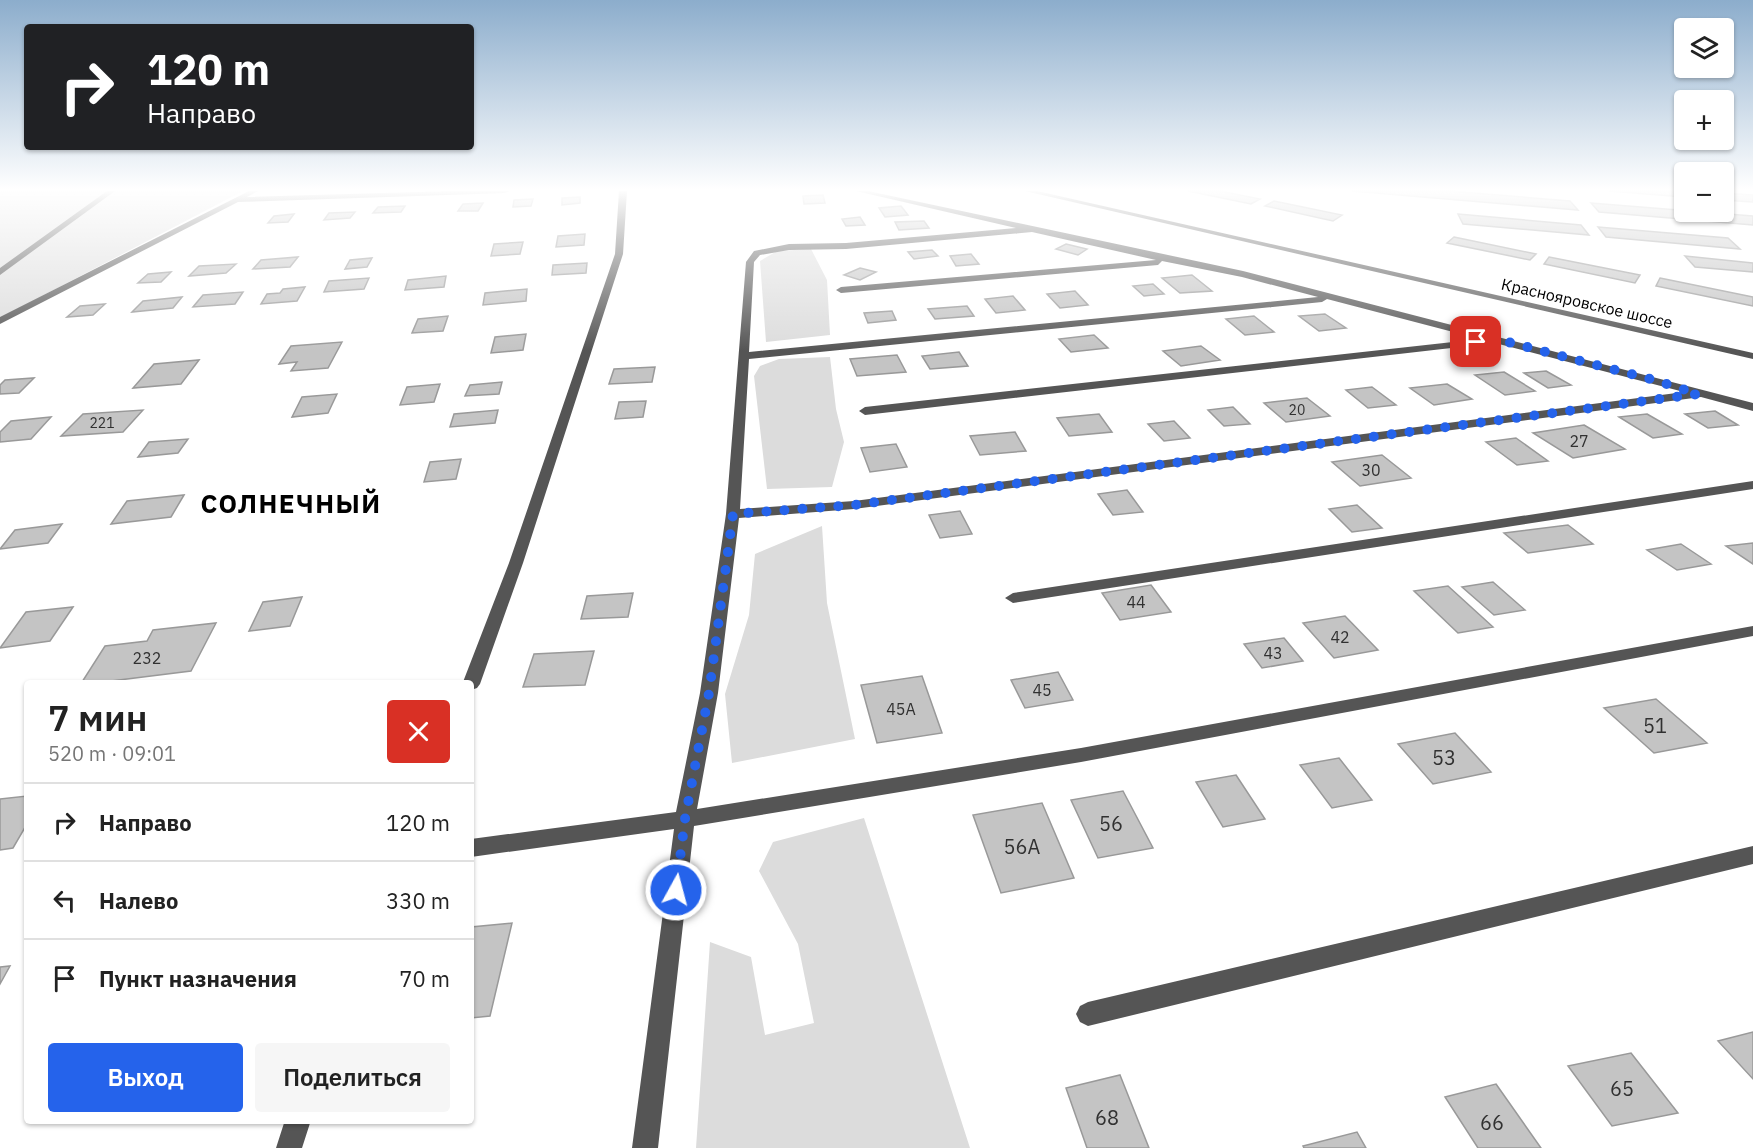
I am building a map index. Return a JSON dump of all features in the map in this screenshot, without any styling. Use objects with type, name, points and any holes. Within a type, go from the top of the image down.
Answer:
[{"type":"street","points":[[0,272],[37,245]]},
{"type":"street","points":[[0,321],[149,245]]},
{"type":"street","points":[[472,680],[516,563],[619,254],[620,245]]},
{"type":"street","points":[[645,1148],[685,819],[709,693],[733,514],[750,262],[757,253],[789,247],[862,245]]},
{"type":"street","points":[[1103,245],[1243,274],[1753,407]]},
{"type":"street","name":"Краснояровское шоссе","points":[[1267,245],[1753,356]]},
{"type":"street","points":[[841,290],[1170,260]]},
{"type":"street","points":[[742,356],[1334,298]]},
{"type":"street","points":[[865,411],[1500,340]]},
{"type":"street","points":[[733,514],[854,505],[1698,394]]},
{"type":"street","points":[[1013,597],[1753,485]]},
{"type":"street","points":[[474,848],[685,819],[1081,755],[1753,631]]},
{"type":"street","points":[[1088,1014],[1753,855]]},
{"type":"street","points":[[289,1148],[297,1124]]},
{"type":"shaded area","points":[[0,245],[140,245],[0,318]]},
{"type":"shaded area","points":[[811,249],[827,280],[830,335],[766,342],[760,261],[777,251]]},
{"type":"shaded area","points":[[830,357],[836,409],[844,442],[832,487],[767,489],[754,376],[760,366],[779,359]]},
{"type":"shaded area","points":[[822,526],[827,603],[855,739],[732,763],[725,694],[749,615],[755,554]]},
{"type":"shaded area","points":[[864,818],[970,1148],[696,1148],[710,942],[751,957],[765,1035],[814,1023],[798,944],[759,871],[773,842]]},
{"type":"building","points":[[494,245],[522,245],[520,254],[491,256]]},
{"type":"building","points":[[556,245],[584,245],[584,245],[556,247]]},
{"type":"building","points":[[1068,245],[1087,249],[1078,255],[1056,249]]},
{"type":"building","points":[[1455,245],[1491,245],[1536,254],[1530,260]]},
{"type":"building","points":[[1691,245],[1735,245],[1740,249]]},
{"type":"building","points":[[932,250],[938,256],[914,259],[908,252]]},
{"type":"building","points":[[971,254],[979,264],[956,266],[950,256]]},
{"type":"building","points":[[1685,256],[1753,263],[1753,272],[1695,267]]},
{"type":"building","points":[[298,257],[290,267],[253,269],[261,260]]},
{"type":"building","points":[[1549,257],[1640,275],[1635,283],[1544,264]]},
{"type":"building","points":[[372,258],[367,267],[345,269],[350,260]]},
{"type":"building","points":[[587,263],[586,273],[552,275],[553,265]]},
{"type":"building","points":[[236,264],[226,273],[189,276],[199,266]]},
{"type":"building","points":[[860,268],[876,272],[860,280],[844,275]]},
{"type":"building","points":[[171,272],[161,282],[138,283],[148,274]]},
{"type":"building","points":[[1192,275],[1212,291],[1180,293],[1162,278]]},
{"type":"building","points":[[446,276],[444,287],[405,290],[408,280]]},
{"type":"building","points":[[369,278],[364,289],[324,292],[329,281]]},
{"type":"building","points":[[1660,278],[1753,297],[1753,306],[1656,286]]},
{"type":"building","points":[[1153,284],[1164,294],[1144,296],[1133,286]]},
{"type":"building","points":[[305,287],[297,301],[261,304],[267,294],[280,293],[283,289]]},
{"type":"building","points":[[527,289],[526,301],[483,305],[485,293]]},
{"type":"building","points":[[1075,291],[1088,305],[1060,308],[1047,294]]},
{"type":"building","points":[[243,292],[235,304],[193,307],[203,295]]},
{"type":"building","points":[[1013,296],[1025,310],[996,313],[985,299]]},
{"type":"building","points":[[182,297],[173,308],[132,312],[143,301]]},
{"type":"building","points":[[105,304],[93,315],[67,317],[80,306]]},
{"type":"building","points":[[967,306],[974,316],[935,319],[928,309]]},
{"type":"building","points":[[892,311],[896,320],[868,323],[864,313]]},
{"type":"building","points":[[1325,314],[1346,328],[1319,331],[1299,316]]},
{"type":"building","points":[[448,316],[443,331],[412,333],[418,319]]},
{"type":"building","points":[[1254,316],[1274,332],[1245,335],[1226,319]]},
{"type":"building","points":[[526,334],[523,350],[491,353],[495,337]]},
{"type":"building","points":[[1094,335],[1108,348],[1071,352],[1059,339]]},
{"type":"building","points":[[342,342],[328,368],[291,371],[297,362],[279,364],[291,346]]},
{"type":"building","points":[[1201,346],[1220,360],[1181,366],[1163,351]]},
{"type":"building","points":[[959,352],[968,366],[930,369],[922,356]]},
{"type":"building","points":[[897,355],[906,372],[857,376],[850,359]]},
{"type":"building","points":[[199,360],[181,384],[133,388],[154,364]]},
{"type":"building","points":[[655,367],[652,382],[609,384],[614,369]]},
{"type":"building","points":[[1546,371],[1571,385],[1548,388],[1524,373]]},
{"type":"building","points":[[1504,372],[1535,391],[1505,395],[1475,375]]},
{"type":"building","points":[[34,378],[19,393],[0,394],[0,385],[5,380]]},
{"type":"building","points":[[502,382],[499,394],[465,396],[470,385]]},
{"type":"building","points":[[440,384],[434,402],[400,405],[407,387]]},
{"type":"building","points":[[1447,384],[1472,399],[1434,405],[1410,388]]},
{"type":"building","points":[[1372,387],[1396,405],[1368,408],[1346,390]]},
{"type":"building","points":[[337,394],[328,413],[292,417],[302,397]]},
{"type":"building","points":[[1307,398],[1330,416],[1286,422],[1264,403]]},
{"type":"building","points":[[646,401],[643,417],[615,419],[619,402]]},
{"type":"building","points":[[1233,407],[1250,424],[1224,426],[1208,410]]},
{"type":"building","points":[[143,410],[123,432],[61,436],[83,414]]},
{"type":"building","points":[[498,410],[495,423],[450,427],[454,414]]},
{"type":"building","points":[[1715,411],[1738,425],[1708,428],[1685,414]]},
{"type":"building","points":[[1099,414],[1112,432],[1069,436],[1057,418]]},
{"type":"building","points":[[1647,414],[1682,434],[1653,438],[1619,417]]},
{"type":"building","points":[[51,417],[31,439],[0,442],[0,432],[11,421]]},
{"type":"building","points":[[1174,421],[1190,438],[1164,441],[1148,424]]},
{"type":"building","points":[[1584,425],[1625,449],[1573,458],[1533,433]]},
{"type":"building","points":[[1015,432],[1026,451],[980,455],[970,436]]},
{"type":"building","points":[[1516,438],[1548,461],[1517,465],[1486,442]]},
{"type":"building","points":[[188,439],[178,453],[138,457],[149,442]]},
{"type":"building","points":[[896,444],[907,467],[870,472],[861,448]]},
{"type":"building","points":[[1382,455],[1411,478],[1360,486],[1332,462]]},
{"type":"building","points":[[461,459],[456,479],[424,482],[430,462]]},
{"type":"building","points":[[1127,490],[1143,512],[1113,515],[1098,494]]},
{"type":"building","points":[[184,495],[171,517],[111,524],[127,501]]},
{"type":"building","points":[[1357,505],[1382,528],[1352,532],[1329,509]]},
{"type":"building","points":[[960,511],[972,534],[940,538],[929,515]]},
{"type":"building","points":[[62,524],[48,543],[0,549],[15,530]]},
{"type":"building","points":[[1568,525],[1593,544],[1528,553],[1504,533]]},
{"type":"building","points":[[1753,543],[1753,564],[1726,546]]},
{"type":"building","points":[[1681,544],[1711,564],[1677,570],[1647,550]]},
{"type":"building","points":[[1493,582],[1525,610],[1494,615],[1462,587]]},
{"type":"building","points":[[1151,585],[1171,612],[1120,620],[1102,593]]},
{"type":"building","points":[[1448,586],[1493,627],[1458,633],[1414,591]]},
{"type":"building","points":[[633,593],[628,617],[581,619],[587,596]]},
{"type":"building","points":[[302,597],[290,626],[249,631],[263,602]]},
{"type":"building","points":[[73,607],[50,641],[0,648],[26,612]]},
{"type":"building","points":[[1345,616],[1378,650],[1334,658],[1303,623]]},
{"type":"building","points":[[216,623],[191,671],[119,680],[83,680],[105,646],[147,641],[153,630]]},
{"type":"building","points":[[1284,638],[1303,661],[1262,668],[1244,644]]},
{"type":"building","points":[[594,651],[585,685],[523,687],[534,654]]},
{"type":"building","points":[[1058,672],[1073,700],[1025,708],[1011,680]]},
{"type":"building","points":[[922,676],[942,733],[877,743],[861,685]]},
{"type":"building","points":[[1656,699],[1707,743],[1654,753],[1604,708]]},
{"type":"building","points":[[1455,733],[1491,772],[1433,784],[1398,744]]},
{"type":"building","points":[[1339,758],[1372,800],[1332,808],[1300,765]]},
{"type":"building","points":[[1236,775],[1265,819],[1223,827],[1196,782]]},
{"type":"building","points":[[1123,791],[1153,848],[1098,858],[1071,800]]},
{"type":"building","points":[[24,796],[24,829],[13,848],[0,850],[0,799]]},
{"type":"building","points":[[1042,803],[1074,878],[1001,893],[973,815]]},
{"type":"building","points":[[512,923],[490,1016],[474,1018],[474,927]]},
{"type":"building","points":[[10,966],[0,984],[0,967]]},
{"type":"building","points":[[1753,1032],[1753,1079],[1718,1041]]},
{"type":"building","points":[[1631,1053],[1678,1113],[1612,1126],[1568,1066]]},
{"type":"building","points":[[1120,1075],[1149,1148],[1087,1148],[1066,1088]]},
{"type":"building","points":[[1496,1084],[1541,1148],[1478,1148],[1445,1097]]},
{"type":"building","points":[[1357,1132],[1366,1148],[1304,1148],[1303,1146]]},
{"type":"district","name":"СОЛНЕЧНЫЙ","points":[[291,504]]},
{"type":"route","points":[[676,890],[685,819],[709,693],[733,514],[854,505],[1698,394],[1654,380],[1500,340],[1476,342]]}]
